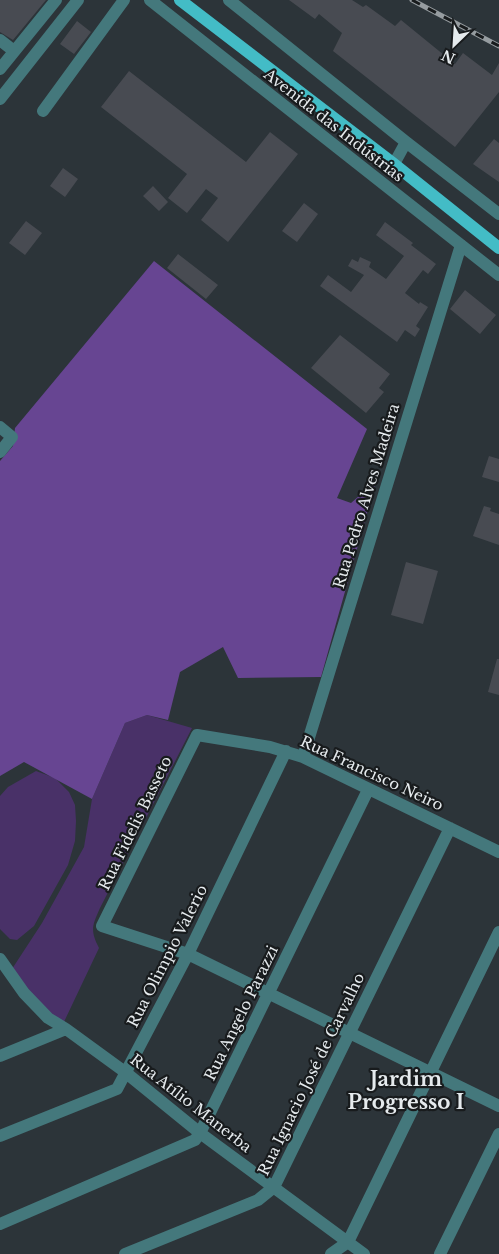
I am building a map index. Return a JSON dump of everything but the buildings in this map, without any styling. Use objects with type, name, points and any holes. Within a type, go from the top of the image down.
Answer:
[{"type":"main road","name":"Avenida das Indústrias","points":[[180,0],[394,164],[499,248]]},
{"type":"street","points":[[0,69],[56,0]]},
{"type":"street","points":[[0,99],[78,0]]},
{"type":"street","points":[[43,111],[124,0]]},
{"type":"street","name":"Avenida das Indústrias","points":[[150,0],[499,275]]},
{"type":"street","points":[[229,0],[499,214]]},
{"type":"street","points":[[0,40],[14,51]]},
{"type":"street","points":[[394,164],[406,142]]},
{"type":"street","name":"Rua Pedro Alves Madeira","points":[[303,757],[461,245]]},
{"type":"street","points":[[0,427],[12,437],[0,452]]},
{"type":"street","name":"Rua Francisco Neiro","points":[[197,735],[270,747],[303,757],[499,852]]},
{"type":"street","name":"Rua Fidelis Basseto","points":[[188,954],[102,926],[197,735]]},
{"type":"street","name":"Rua Olimpio Valerio","points":[[0,1136],[117,1089],[188,954],[286,751]]},
{"type":"street","name":"Rua Angelo Parazzi","points":[[0,1224],[195,1140],[368,790]]},
{"type":"street","name":"Rua Ignacio José de Carvalho","points":[[125,1254],[258,1200],[274,1187],[450,828]]},
{"type":"street","points":[[331,1254],[348,1242],[499,932]]},
{"type":"street","points":[[188,954],[499,1106]]},
{"type":"street","name":"Rua Atílio Manerba","points":[[2,967],[48,1018],[125,1072],[200,1133],[364,1254]]},
{"type":"street","points":[[0,1056],[66,1030]]},
{"type":"street","points":[[440,1254],[499,1134]]},
{"type":"shaded area","points":[[154,261],[367,429],[337,498],[351,503],[376,481],[321,677],[238,678],[223,647],[180,672],[168,720],[147,715],[125,723],[92,799],[24,762],[0,776],[0,461],[13,446],[15,428]]},
{"type":"shaded area","points":[[147,715],[192,728],[97,914],[93,932],[99,948],[63,1024],[32,1000],[12,969],[42,923],[84,847],[92,799],[125,723]]},
{"type":"shaded area","points":[[36,771],[55,778],[69,792],[75,805],[75,841],[68,865],[34,926],[17,940],[10,939],[0,929],[0,796],[8,787]]},
{"type":"railway","points":[[412,0],[499,46]]},
{"type":"district","name":"Jardim Progresso I","points":[[406,1090]]}]
